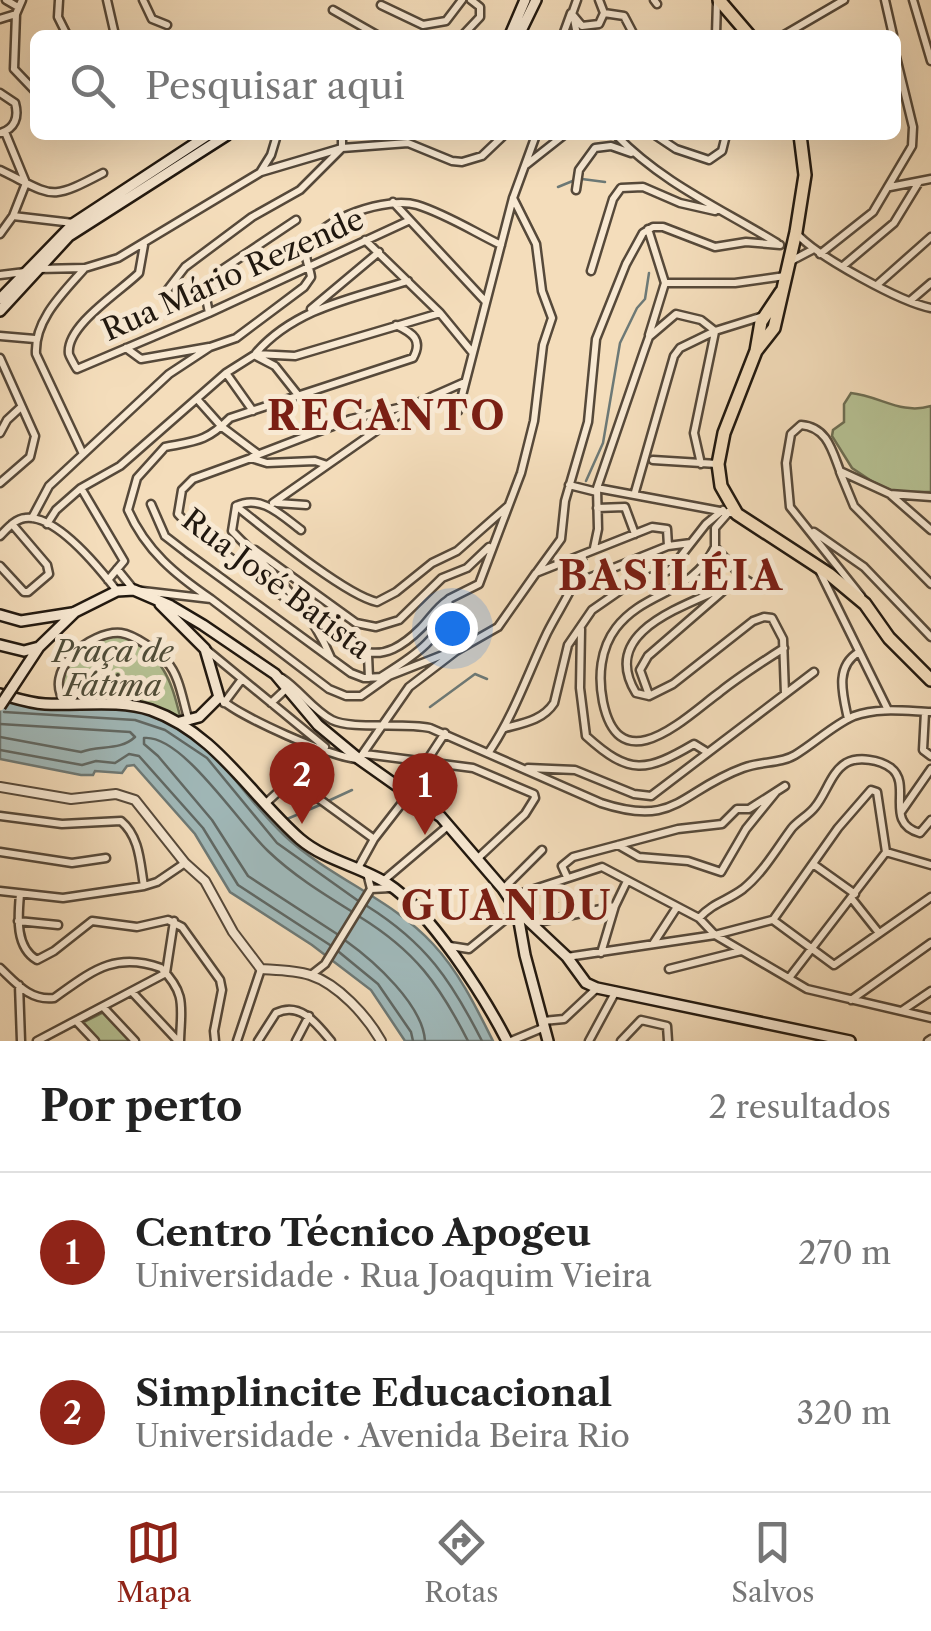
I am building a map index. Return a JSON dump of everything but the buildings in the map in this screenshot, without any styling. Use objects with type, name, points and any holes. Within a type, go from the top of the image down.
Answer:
[{"type":"highway","points":[[718,0],[745,30]]},
{"type":"highway","points":[[801,140],[805,175],[796,232],[781,292],[732,406],[718,464],[721,486],[730,512],[817,566],[865,604],[889,638],[931,680]]},
{"type":"main road","points":[[512,30],[525,0]]},
{"type":"main road","points":[[522,30],[536,0]]},
{"type":"main road","points":[[0,299],[74,224],[199,142]]},
{"type":"main road","points":[[0,311],[81,227],[199,142]]},
{"type":"main road","points":[[0,615],[22,621],[53,618],[117,591],[134,590],[190,616],[275,674],[318,725],[448,824],[517,910],[534,922],[579,975],[597,988],[850,1041]]},
{"type":"main road","points":[[152,598],[205,648],[222,700],[184,722]]},
{"type":"main road","points":[[0,706],[39,648],[74,612]]},
{"type":"main road","points":[[0,645],[24,650],[39,648]]},
{"type":"main road","points":[[0,694],[40,704],[133,706],[184,722],[313,849],[394,888],[450,946],[509,1041]]},
{"type":"main road","points":[[517,910],[524,954],[548,1041]]},
{"type":"street","points":[[6,0],[19,7]]},
{"type":"street","points":[[59,0],[58,17],[64,30]]},
{"type":"street","points":[[107,0],[115,30]]},
{"type":"street","points":[[143,0],[152,19],[167,25]]},
{"type":"street","points":[[380,5],[422,24],[446,21],[462,0]]},
{"type":"street","points":[[468,30],[480,17],[480,7],[472,0]]},
{"type":"street","points":[[571,30],[578,0]]},
{"type":"street","points":[[573,14],[588,28],[599,24],[604,13],[599,0]]},
{"type":"street","points":[[716,30],[718,0]]},
{"type":"street","points":[[793,30],[844,0]]},
{"type":"street","points":[[884,0],[891,30]]},
{"type":"street","points":[[913,0],[931,61]]},
{"type":"street","points":[[0,18],[19,7]]},
{"type":"street","points":[[14,69],[19,7]]},
{"type":"street","points":[[333,10],[368,30]]},
{"type":"street","points":[[604,13],[624,16],[631,30]]},
{"type":"street","points":[[571,30],[573,14]]},
{"type":"street","points":[[0,69],[14,69],[30,86]]},
{"type":"street","points":[[820,254],[872,212],[907,158],[914,136],[901,89]]},
{"type":"street","points":[[0,93],[10,98],[17,110],[14,123],[2,132],[26,183],[13,216],[0,234]]},
{"type":"street","points":[[261,172],[275,140]]},
{"type":"street","points":[[165,294],[185,267],[252,216],[300,190],[342,148],[342,140]]},
{"type":"street","points":[[38,268],[85,268],[118,258],[261,172],[342,148],[408,143],[462,162],[482,156],[499,140]]},
{"type":"street","points":[[458,411],[513,198],[534,140]]},
{"type":"street","points":[[523,167],[558,140]]},
{"type":"street","points":[[620,140],[632,153],[787,258]]},
{"type":"street","points":[[665,140],[697,158],[709,160],[722,151],[725,140]]},
{"type":"street","points":[[576,190],[578,170],[594,148],[611,146],[632,153]]},
{"type":"street","points":[[0,171],[50,194],[66,192],[103,173]]},
{"type":"street","points":[[889,187],[931,178]]},
{"type":"street","points":[[844,266],[894,224],[919,182]]},
{"type":"street","points":[[592,271],[612,199],[620,188],[642,187],[680,203],[719,212]]},
{"type":"street","points":[[413,405],[351,419],[193,480],[182,490],[178,514],[194,531],[317,624],[350,648],[368,655],[407,640],[449,599],[478,584],[509,505],[534,421],[542,345],[552,318],[542,290],[534,237],[513,198]]},
{"type":"street","points":[[32,518],[49,486],[169,374],[210,348],[236,338],[304,287],[311,277],[305,256],[307,247],[327,227],[358,211],[392,202],[419,205],[501,245]]},
{"type":"street","points":[[392,202],[486,302]]},
{"type":"street","points":[[13,216],[74,224]]},
{"type":"street","points":[[209,313],[205,293],[220,271],[296,220]]},
{"type":"street","name":"Rua Mário Rezende","points":[[144,245],[139,273],[72,338],[69,354],[77,369],[408,221]]},
{"type":"street","points":[[648,229],[670,228],[715,246],[756,242],[787,258]]},
{"type":"street","points":[[594,550],[597,490],[666,283],[648,229]]},
{"type":"street","points":[[396,325],[417,340],[418,349],[412,358],[230,418],[193,444],[164,447],[130,492],[128,510],[136,530],[170,570],[329,689],[346,696],[361,696],[389,676],[456,651],[498,628],[558,546],[588,422],[596,339],[626,264],[648,229]]},
{"type":"street","points":[[796,232],[812,250],[931,308]]},
{"type":"street","points":[[878,284],[931,237]]},
{"type":"street","points":[[365,240],[440,312],[472,352]]},
{"type":"street","points":[[666,283],[735,283],[812,250]]},
{"type":"street","points":[[48,524],[56,510],[81,488],[120,466],[226,373],[255,354],[378,252]]},
{"type":"street","points":[[83,454],[36,354],[35,338],[62,295],[85,268]]},
{"type":"street","points":[[0,275],[25,272]]},
{"type":"street","points":[[306,313],[408,281]]},
{"type":"street","points":[[910,301],[931,283]]},
{"type":"street","points":[[255,354],[295,356],[440,312]]},
{"type":"street","points":[[649,336],[676,314],[700,320],[715,330]]},
{"type":"street","points":[[634,492],[674,356],[680,348],[715,330],[765,324]]},
{"type":"street","points":[[701,464],[694,433],[715,330]]},
{"type":"street","points":[[0,336],[35,338]]},
{"type":"street","points":[[126,348],[142,359],[210,348]]},
{"type":"street","points":[[255,354],[275,366],[298,396]]},
{"type":"street","points":[[0,360],[34,436],[34,450],[25,464],[0,483]]},
{"type":"street","points":[[226,373],[254,411]]},
{"type":"street","points":[[274,503],[413,405],[465,382]]},
{"type":"street","points":[[196,399],[222,427],[267,463],[316,461],[327,465]]},
{"type":"street","points":[[0,433],[21,407]]},
{"type":"street","points":[[865,604],[854,584],[795,514],[788,498],[788,442],[795,429],[808,425],[820,431],[833,452],[854,506],[931,584]]},
{"type":"street","points":[[653,460],[718,464]]},
{"type":"street","points":[[840,471],[890,494],[931,530]]},
{"type":"street","points":[[570,485],[634,492],[730,512]]},
{"type":"street","points":[[81,488],[124,561],[108,580]]},
{"type":"street","points":[[890,494],[931,496]]},
{"type":"street","points":[[236,506],[246,502],[306,505]]},
{"type":"street","points":[[260,502],[301,530]]},
{"type":"street","name":"Rua José Batista","points":[[151,504],[166,536],[332,660],[369,678],[389,676]]},
{"type":"street","points":[[236,506],[358,596],[377,602],[432,563],[457,551],[509,505]]},
{"type":"street","points":[[236,506],[232,530],[255,550],[356,623],[376,627],[399,620],[442,578],[466,568],[493,542]]},
{"type":"street","points":[[597,508],[625,507],[634,534]]},
{"type":"street","points":[[506,728],[549,711],[564,654],[592,610],[628,585],[670,570],[710,519],[730,512]]},
{"type":"street","points":[[730,512],[715,528],[715,547],[701,571],[626,617],[604,648],[601,667],[607,718],[617,732],[632,740],[660,738],[784,648]]},
{"type":"street","points":[[0,536],[20,518],[48,524],[72,542],[117,591]]},
{"type":"street","points":[[0,566],[24,592],[49,574],[47,565],[12,524]]},
{"type":"street","points":[[536,574],[652,527],[663,527],[669,532],[668,546]]},
{"type":"street","points":[[809,528],[864,568],[931,638]]},
{"type":"street","points":[[574,583],[668,546],[692,543]]},
{"type":"street","points":[[715,547],[742,578],[756,584]]},
{"type":"street","points":[[255,550],[302,611]]},
{"type":"street","points":[[489,752],[506,728],[574,583],[583,555]]},
{"type":"street","points":[[817,566],[888,710]]},
{"type":"street","points":[[117,569],[134,590],[211,599]]},
{"type":"street","points":[[742,578],[657,620],[635,638],[626,653],[628,680],[636,693],[649,696],[673,684],[760,618],[772,618],[784,648],[784,694]]},
{"type":"street","points":[[649,696],[640,670],[648,656],[729,586]]},
{"type":"street","points":[[380,678],[424,648],[444,620],[449,599]]},
{"type":"street","points":[[317,624],[332,660]]},
{"type":"street","points":[[581,628],[580,688],[586,736],[607,753],[637,767],[651,766],[694,744],[707,752]]},
{"type":"street","points":[[66,704],[56,681],[63,666],[94,640],[122,633],[168,663],[184,722]]},
{"type":"street","points":[[205,648],[326,748]]},
{"type":"street","points":[[362,756],[409,687],[456,651]]},
{"type":"street","points":[[848,719],[842,675],[848,660],[859,652]]},
{"type":"street","points":[[368,655],[369,678]]},
{"type":"street","points":[[524,768],[575,770],[634,794],[650,796],[814,672]]},
{"type":"street","points":[[275,674],[333,720],[410,724],[445,733],[600,803],[629,812],[646,814],[674,806],[747,766],[792,756],[848,719],[888,710],[928,712],[922,747],[931,756]]},
{"type":"street","points":[[242,679],[222,700],[253,720],[350,759],[362,756],[427,760],[473,768],[534,794],[526,814],[476,860]]},
{"type":"street","points":[[270,703],[287,688]]},
{"type":"street","points":[[370,890],[362,870],[374,839],[445,733]]},
{"type":"street","points":[[266,803],[326,748]]},
{"type":"street","points":[[699,918],[711,904],[745,888],[796,824],[816,807],[839,770],[850,761],[870,760],[892,769],[897,776],[902,822],[915,832],[920,833],[931,820]]},
{"type":"street","points":[[900,814],[930,771]]},
{"type":"street","points":[[292,779],[374,839]]},
{"type":"street","points":[[567,877],[562,868],[564,862],[678,828],[722,824],[737,809],[750,809],[785,786]]},
{"type":"street","points":[[0,787],[71,799],[125,796],[144,810],[204,881],[233,932],[261,969],[311,975],[323,982],[370,1023],[381,1041]]},
{"type":"street","points":[[567,957],[714,935],[773,920],[838,828],[871,790],[877,792],[886,852],[789,978]]},
{"type":"street","points":[[616,844],[640,857],[688,861],[722,872],[746,829],[777,791]]},
{"type":"street","points":[[0,816],[62,824],[121,821],[136,842],[144,886]]},
{"type":"street","points":[[383,881],[448,824]]},
{"type":"street","points":[[506,893],[542,850]]},
{"type":"street","points":[[0,852],[72,863],[106,858]]},
{"type":"street","points":[[886,852],[931,865]]},
{"type":"street","points":[[0,891],[63,898],[144,886],[185,863]]},
{"type":"street","points":[[813,864],[853,896],[879,932]]},
{"type":"street","points":[[506,893],[602,868],[699,918],[714,935],[807,989],[931,1018]]},
{"type":"street","points":[[601,952],[615,906],[628,882]]},
{"type":"street","points":[[370,890],[394,888]]},
{"type":"street","points":[[311,975],[326,963],[370,890]]},
{"type":"street","points":[[20,894],[18,920],[25,950],[37,960],[92,921],[137,927],[174,921],[188,933],[220,980],[215,1041]]},
{"type":"street","points":[[773,920],[830,964],[836,964],[930,898]]},
{"type":"street","points":[[534,922],[615,906]]},
{"type":"street","points":[[652,946],[677,907]]},
{"type":"street","points":[[450,946],[464,950],[473,947],[517,910]]},
{"type":"street","points":[[18,920],[58,926]]},
{"type":"street","points":[[166,973],[174,921]]},
{"type":"street","points":[[851,1000],[931,944]]},
{"type":"street","points":[[669,969],[742,951]]},
{"type":"street","points":[[0,968],[36,998],[46,1000],[100,966],[113,962],[154,965],[166,973],[182,996],[179,1041]]},
{"type":"street","points":[[323,982],[326,963]]},
{"type":"street","points":[[237,1041],[261,969]]},
{"type":"street","points":[[37,1041],[50,1038],[166,973]]},
{"type":"street","points":[[18,985],[21,1041]]},
{"type":"street","points":[[509,1041],[564,1019],[597,988]]},
{"type":"street","points":[[902,1011],[931,991]]},
{"type":"street","points":[[589,1041],[616,992]]},
{"type":"street","points":[[133,993],[179,1041]]},
{"type":"street","points":[[104,1008],[135,1041]]},
{"type":"street","points":[[258,1041],[276,1014],[294,1009],[308,1016],[331,1041]]},
{"type":"street","points":[[296,1041],[308,1016]]},
{"type":"street","points":[[621,1041],[640,1020],[667,1026],[668,1041]]},
{"type":"street","points":[[77,1022],[95,1041]]},
{"type":"green space","points":[[851,393],[900,407],[931,406],[931,492],[894,492],[852,468],[832,436],[833,430],[844,422],[844,404]]},
{"type":"green space","name":"Praça de Fátima","points":[[122,634],[163,670],[181,720],[74,701],[60,691],[71,660],[90,646]]},
{"type":"green space","points":[[104,1012],[131,1041],[99,1041],[82,1023]]},
{"type":"water","points":[[0,700],[134,709],[174,724],[193,737],[285,836],[399,914],[433,944],[459,978],[493,1041],[405,1041],[371,990],[312,945],[230,892],[195,834],[134,765],[127,766],[122,773],[95,771],[93,775],[81,775],[0,759]]},
{"type":"waterway","points":[[582,179],[605,182]]},
{"type":"waterway","points":[[558,187],[575,180]]},
{"type":"waterway","points":[[586,481],[603,443],[620,343],[645,299],[649,273]]},
{"type":"waterway","points":[[430,707],[475,674],[487,679]]},
{"type":"waterway","points":[[326,802],[352,790]]},
{"type":"waterway","points":[[287,819],[320,805]]},
{"type":"place","name":"Simplincite Educacional","points":[[302,824]]},
{"type":"place","name":"Centro Técnico Apogeu","points":[[425,835]]},
{"type":"district","name":"RECANTO","points":[[387,416]]},
{"type":"district","name":"BASILÉIA","points":[[671,576]]},
{"type":"district","name":"GUANDU","points":[[507,906]]}]
